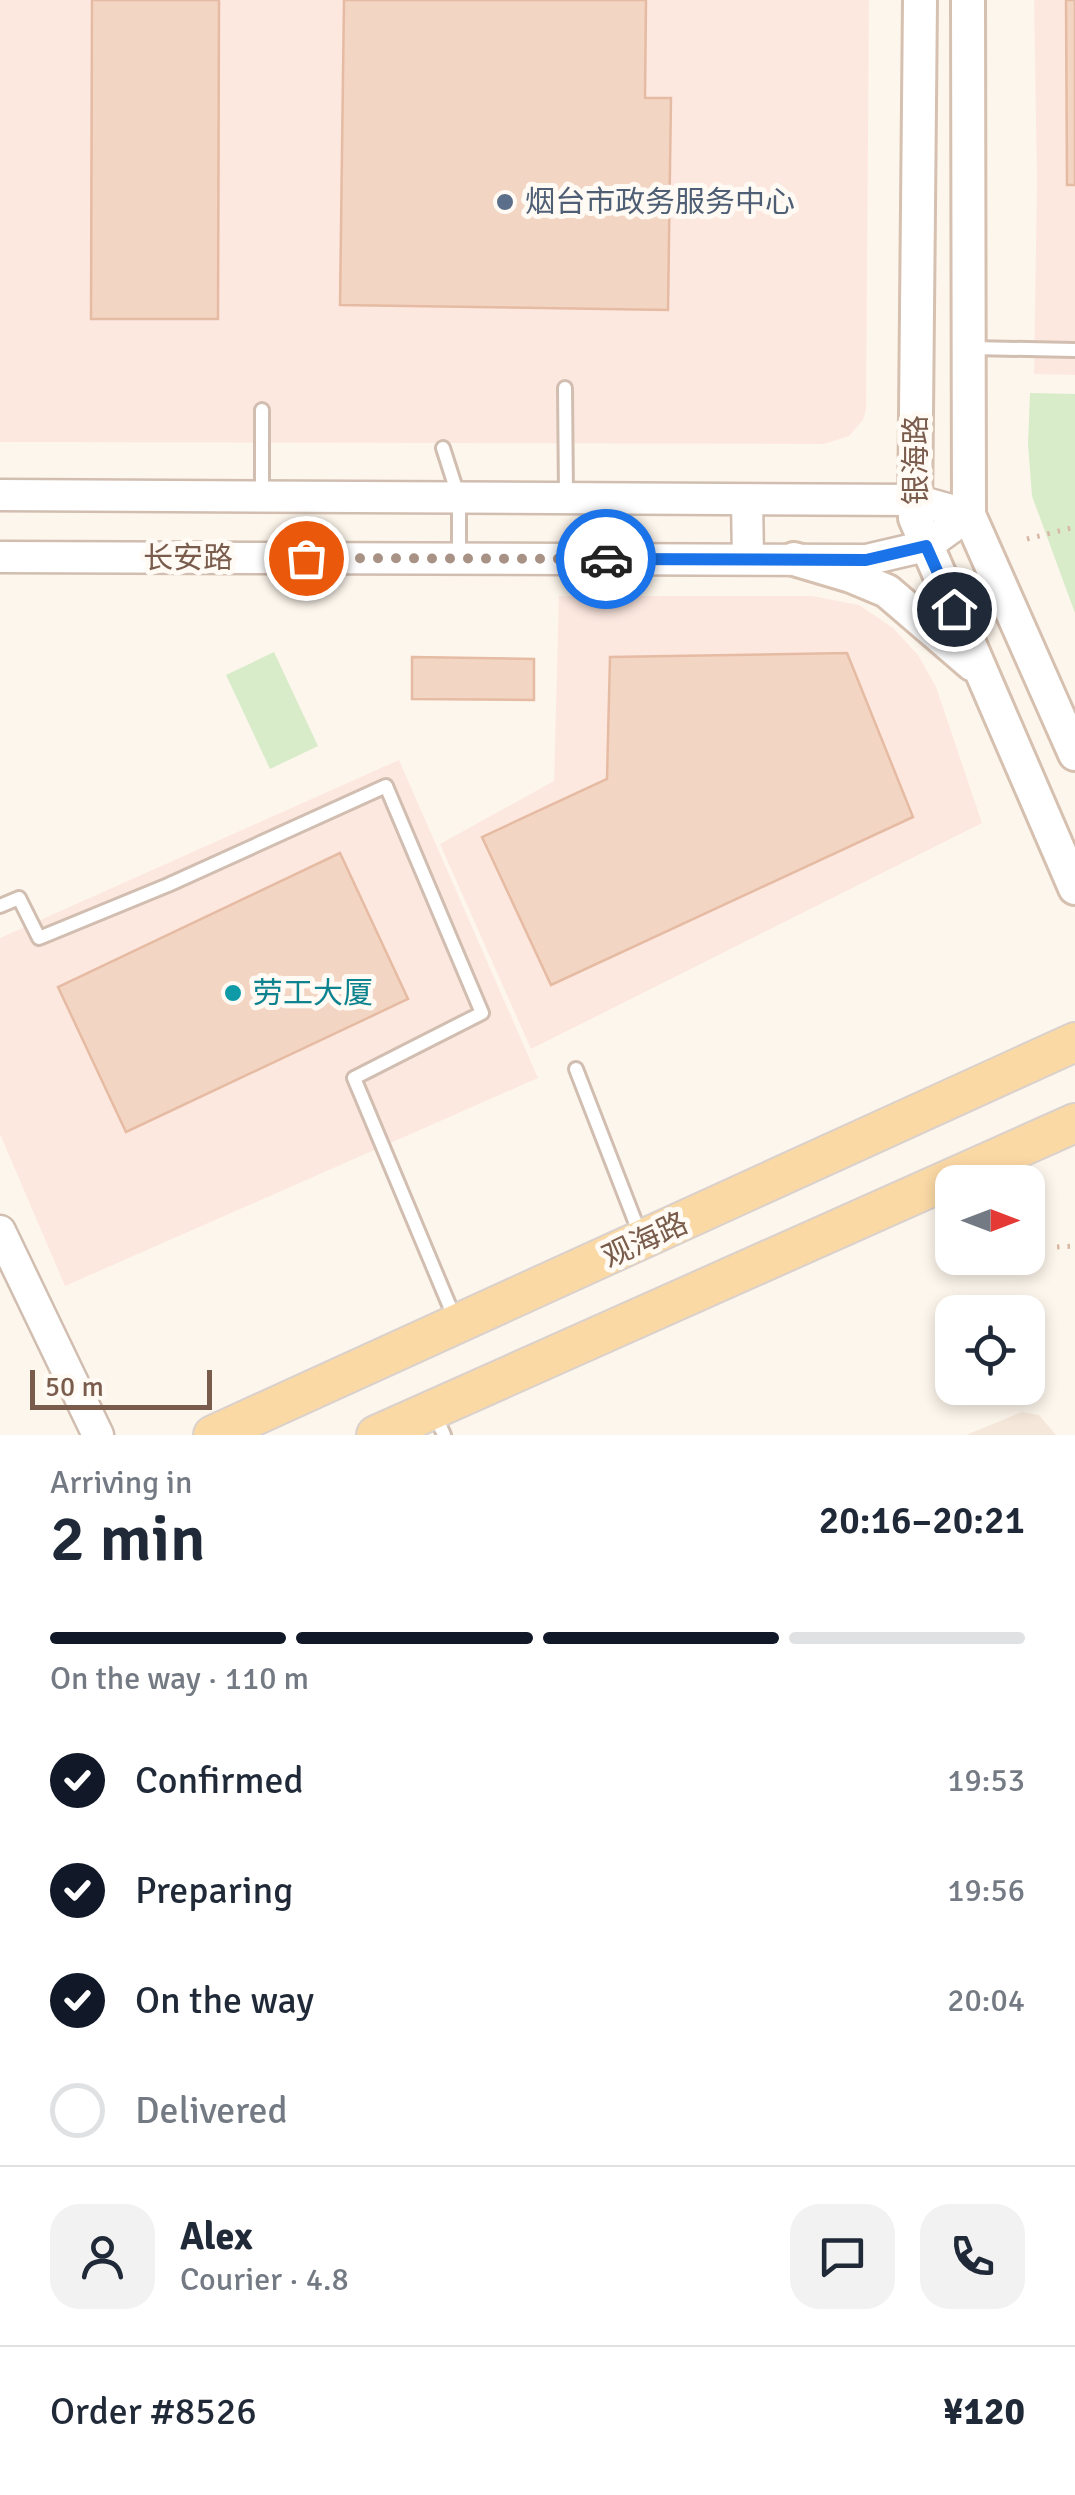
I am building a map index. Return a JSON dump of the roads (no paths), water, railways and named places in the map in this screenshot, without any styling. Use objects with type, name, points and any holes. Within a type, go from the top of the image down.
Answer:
[{"type":"main road","name":"银海路","points":[[920,0],[915,518],[1075,888]]},
{"type":"main road","name":"银海路","points":[[968,0],[969,515],[1075,754]]},
{"type":"main road","points":[[794,560],[887,591],[982,672]]},
{"type":"main road","name":"观海路","points":[[213,1435],[1075,1042]]},
{"type":"main road","points":[[376,1435],[439,1422],[1075,1124]]},
{"type":"street","points":[[0,495],[915,500],[969,515]]},
{"type":"street","points":[[747,500],[748,560]]},
{"type":"street","name":"长安路","points":[[0,557],[866,560],[926,546],[969,515]]},
{"type":"street","points":[[0,1230],[98,1435]]},
{"type":"lane","points":[[968,348],[1075,350]]},
{"type":"lane","points":[[565,388],[566,499]]},
{"type":"lane","points":[[262,410],[262,497]]},
{"type":"lane","points":[[443,448],[459,498],[459,558]]},
{"type":"lane","points":[[0,906],[19,898],[39,938],[168,885],[386,786],[482,1014],[354,1078],[458,1326]]},
{"type":"lane","points":[[576,1069],[643,1241]]},
{"type":"place","name":"烟台市政务服务中心","points":[[505,202]]},
{"type":"place","name":"劳工大厦","points":[[233,993]]}]
